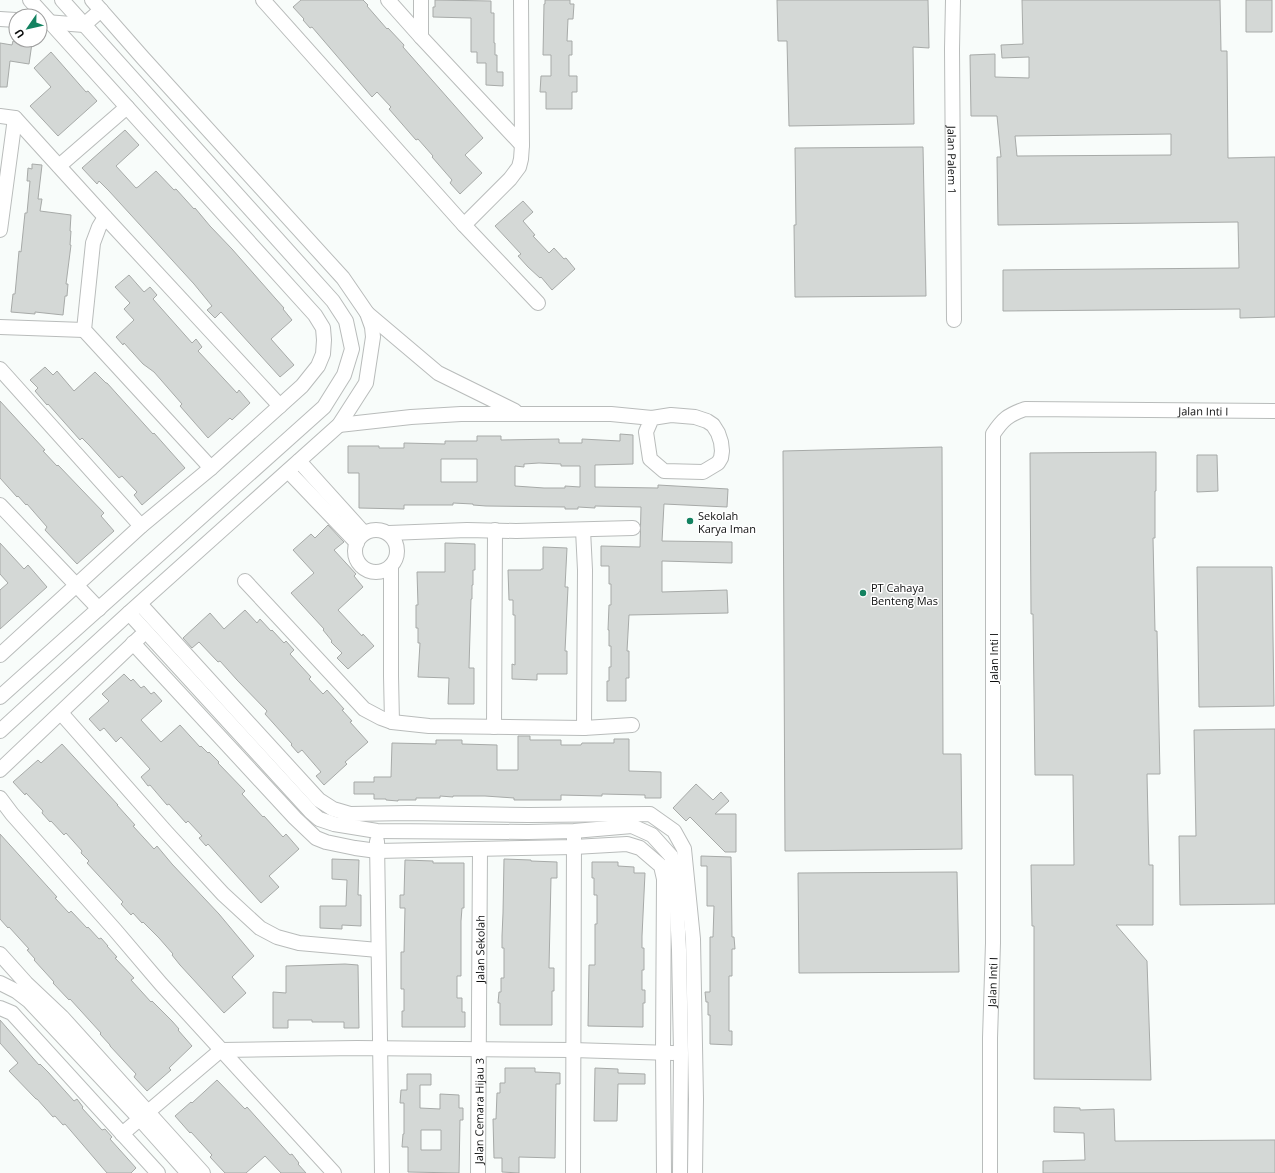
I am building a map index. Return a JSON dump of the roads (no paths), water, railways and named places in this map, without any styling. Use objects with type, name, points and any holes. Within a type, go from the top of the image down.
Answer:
[{"type":"street","points":[[0,697],[324,407],[344,375],[352,349],[346,321],[333,301],[62,0]]},
{"type":"street","points":[[263,0],[464,225],[538,303]]},
{"type":"street","points":[[388,0],[421,38],[522,145]]},
{"type":"street","points":[[421,38],[422,0]]},
{"type":"street","points":[[464,225],[510,179],[519,167],[522,145],[521,0]]},
{"type":"street","name":"Jalan Palem 1","points":[[953,0],[954,320]]},
{"type":"street","points":[[84,25],[96,5],[343,278],[368,313],[438,373],[519,413]]},
{"type":"street","points":[[48,22],[84,25]]},
{"type":"street","points":[[3,646],[76,586],[141,526],[211,468],[302,386],[318,366],[323,354],[323,328],[315,315],[127,107],[48,25]]},
{"type":"street","points":[[128,72],[143,58]]},
{"type":"street","points":[[59,166],[127,107]]},
{"type":"street","points":[[0,116],[15,118],[280,406]]},
{"type":"street","points":[[0,230],[15,118]]},
{"type":"street","points":[[192,143],[207,128]]},
{"type":"street","points":[[84,330],[93,244],[99,227],[105,217]]},
{"type":"street","points":[[315,315],[333,301]]},
{"type":"street","points":[[0,731],[134,608],[339,425],[366,383],[373,338],[368,313]]},
{"type":"street","points":[[0,327],[84,330],[211,468]]},
{"type":"street","points":[[0,369],[141,526]]},
{"type":"street","name":"Jalan Inti I","points":[[990,1173],[990,1038],[993,944],[993,434],[1000,423],[1012,414],[1025,409],[1275,411]]},
{"type":"street","points":[[339,425],[411,417],[460,414],[611,414],[652,418],[671,415],[695,417],[707,421],[713,425],[718,433],[722,451],[721,458],[718,463],[703,472],[664,471],[650,459],[646,432],[652,418]]},
{"type":"street","points":[[299,461],[360,538]]},
{"type":"street","points":[[288,471],[360,538]]},
{"type":"street","points":[[0,505],[99,609]]},
{"type":"street","points":[[190,527],[205,545]]},
{"type":"street","points":[[389,533],[395,540],[398,549],[396,558],[391,566],[383,571],[373,572],[364,568],[358,561],[355,552],[360,538],[376,529],[389,533],[633,528]]},
{"type":"street","points":[[494,727],[495,530]]},
{"type":"street","points":[[583,530],[585,570],[584,728]]},
{"type":"street","points":[[391,566],[392,722]]},
{"type":"street","points":[[245,581],[364,709],[381,718],[392,722],[429,726],[584,728],[632,725]]},
{"type":"street","points":[[134,608],[223,705],[322,802],[333,809],[350,814],[409,812],[529,815],[650,814],[674,831],[684,850],[694,939],[696,1099],[695,1173]]},
{"type":"street","points":[[0,770],[133,643],[152,627]]},
{"type":"street","points":[[133,643],[295,818],[316,838],[340,846],[377,850],[480,850],[627,844],[640,848],[661,866],[664,879],[664,1173]]},
{"type":"street","points":[[223,705],[287,786],[311,812],[319,819],[334,824],[377,831],[528,832],[574,831],[632,826],[652,835],[671,856],[675,871],[681,1053],[680,1173]]},
{"type":"street","points":[[61,713],[223,894],[260,928],[278,937],[300,942],[378,950]]},
{"type":"street","points":[[277,797],[287,786]]},
{"type":"street","points":[[0,798],[17,820],[161,984],[334,1173]]},
{"type":"street","points":[[380,814],[377,831],[377,850],[382,1173]]},
{"type":"street","points":[[528,832],[529,815]]},
{"type":"street","points":[[573,1173],[572,1050],[574,831]]},
{"type":"street","name":"Jalan Sekolah","points":[[479,1049],[480,850]]},
{"type":"street","points":[[678,938],[694,939]]},
{"type":"street","points":[[0,954],[26,983],[29,1001],[203,1173]]},
{"type":"street","points":[[0,983],[16,991],[28,993]]},
{"type":"street","points":[[0,1008],[12,1014],[158,1173]]},
{"type":"street","points":[[122,1134],[221,1050],[357,1048],[572,1050],[681,1053]]},
{"type":"street","name":"Jalan Cemara Hijau 3","points":[[478,1173],[479,1049]]},
{"type":"street","points":[[143,1115],[188,1173]]},
{"type":"street","points":[[680,1154],[695,1156]]},
{"type":"place","name":"Sekolah Karya Iman","points":[[690,521]]},
{"type":"place","name":"PT Cahaya Benteng Mas","points":[[863,593]]}]
